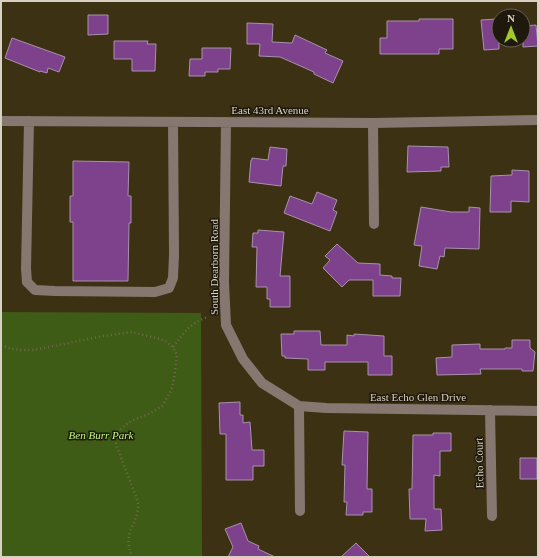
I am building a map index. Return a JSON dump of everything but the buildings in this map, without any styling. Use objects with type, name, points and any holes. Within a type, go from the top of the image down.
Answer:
[{"type":"street","name":"East 43rd Avenue","points":[[1,121],[373,123],[538,120]]},
{"type":"street","points":[[29,121],[27,282],[35,290],[132,292],[155,292],[169,288],[173,278],[173,122]]},
{"type":"street","name":"South Dearborn Road","points":[[226,122],[224,282],[226,325],[243,358],[262,383],[299,406]]},
{"type":"street","points":[[373,123],[374,224]]},
{"type":"street","points":[[299,406],[300,511]]},
{"type":"street","name":"East Echo Glen Drive","points":[[299,406],[326,408],[538,411]]},
{"type":"street","name":"Echo Court","points":[[490,410],[492,516]]},
{"type":"path","points":[[173,347],[186,329],[197,320],[208,317]]},
{"type":"path","points":[[1,345],[20,350],[34,350],[103,336],[132,332],[160,338],[173,347],[177,355],[174,379],[171,391],[162,406],[151,413],[131,421],[118,432],[115,438],[138,502],[138,510],[128,539],[128,547],[132,557]]},
{"type":"green space","name":"Ben Burr Park","points":[[1,312],[201,313],[202,557],[1,557]]}]
